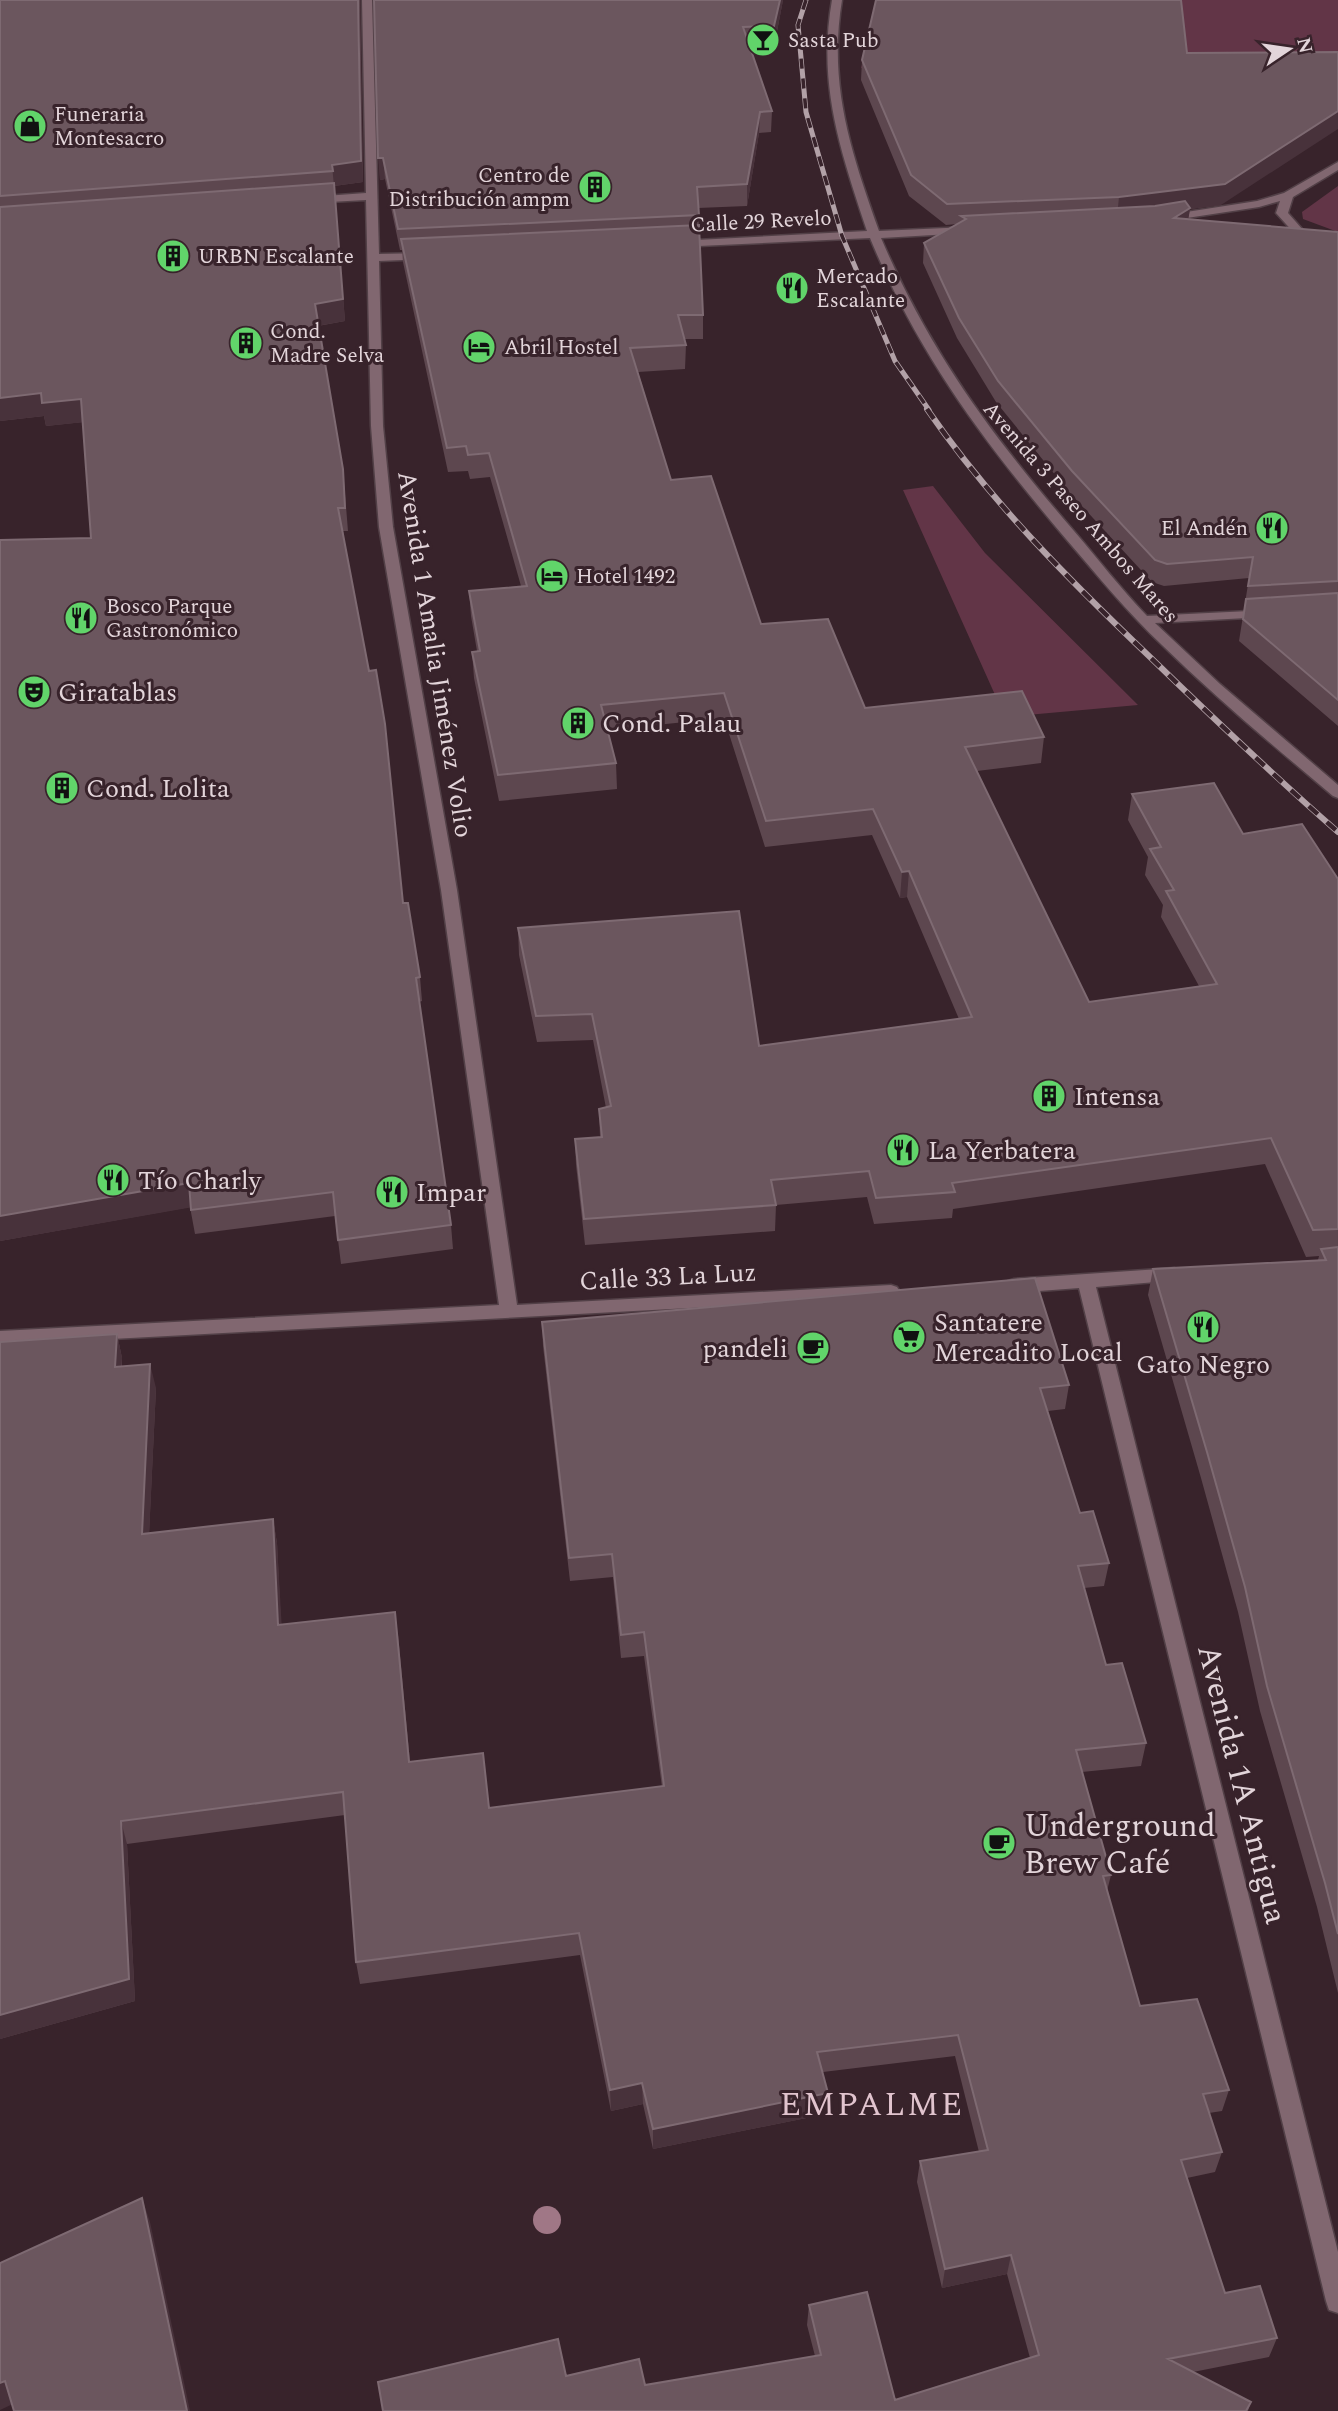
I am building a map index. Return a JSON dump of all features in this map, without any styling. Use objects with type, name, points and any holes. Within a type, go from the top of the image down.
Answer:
[{"type":"street","name":"Avenida 1 Amalia Jiménez Volio","points":[[367,0],[377,426],[386,527],[447,879],[509,1311]]},
{"type":"street","name":"Avenida 3 Paseo Ambos Mares","points":[[837,0],[828,66],[837,118],[872,234],[909,314],[972,417],[1144,620],[1338,793]]},
{"type":"street","points":[[1217,225],[1152,220],[1259,204],[1289,195],[1338,165]]},
{"type":"street","points":[[1289,195],[1282,213],[1299,232]]},
{"type":"street","points":[[304,201],[373,196]]},
{"type":"street","name":"Calle 29 Revelo","points":[[663,245],[984,229]]},
{"type":"street","points":[[1279,230],[1312,236]]},
{"type":"street","points":[[373,258],[442,255]]},
{"type":"street","points":[[1144,620],[1283,611]]},
{"type":"street","points":[[1002,1286],[1192,1274]]},
{"type":"street","name":"Avenida 1A Antigua","points":[[1086,1281],[1338,2301]]},
{"type":"street","name":"Calle 33 La Luz","points":[[0,1338],[906,1291]]},
{"type":"shaded area","points":[[1177,0],[1338,0],[1338,71],[1034,61],[861,68],[875,22]]},
{"type":"shaded area","points":[[1338,186],[1338,232],[1303,219],[1302,212]]},
{"type":"shaded area","points":[[933,486],[985,553],[1138,705],[1005,717],[903,490]]},
{"type":"building","points":[[0,0],[358,0],[361,161],[332,165],[333,171],[0,196]]},
{"type":"building","points":[[374,0],[780,0],[774,26],[743,27],[772,111],[760,112],[747,184],[697,187],[699,215],[398,229],[383,158],[378,158]]},
{"type":"building","points":[[876,0],[1181,0],[1187,53],[1338,52],[1338,111],[1225,184],[1119,197],[947,204],[911,175],[862,60]]},
{"type":"building","points":[[334,183],[343,299],[315,304],[343,469],[345,508],[338,508],[369,671],[376,670],[385,724],[403,903],[408,903],[420,977],[416,978],[451,1225],[338,1240],[333,1192],[191,1210],[189,1183],[0,1216],[0,540],[91,538],[81,399],[42,403],[41,393],[0,398],[0,207]]},
{"type":"building","points":[[1185,201],[1190,208],[1174,218],[1338,232],[1338,581],[1248,586],[1253,557],[1167,564],[1155,560],[1072,471],[998,381],[959,318],[924,243],[966,219],[961,216],[1155,206]]},
{"type":"building","points":[[699,225],[703,315],[678,315],[686,345],[630,348],[671,480],[711,476],[761,624],[828,619],[865,708],[1022,691],[1044,737],[965,747],[1089,1002],[1217,984],[1166,891],[1174,890],[1150,849],[1161,847],[1132,794],[1214,783],[1243,834],[1302,824],[1338,879],[1338,1229],[1313,1230],[1271,1138],[952,1183],[955,1192],[876,1198],[869,1171],[771,1180],[776,1205],[584,1219],[575,1139],[602,1137],[599,1109],[611,1106],[592,1014],[536,1016],[518,928],[739,911],[759,1046],[972,1017],[909,871],[902,872],[873,809],[766,821],[724,693],[601,705],[616,763],[498,775],[472,652],[480,651],[469,591],[527,586],[489,453],[468,455],[466,446],[447,448],[401,239]]},
{"type":"building","points":[[1338,593],[1338,700],[1243,619],[1246,599]]},
{"type":"building","points":[[1338,1247],[1338,1934],[1267,1686],[1245,1587],[1153,1269],[1326,1260],[1321,1249]]},
{"type":"building","points":[[1035,1278],[1069,1385],[1040,1388],[1080,1513],[1093,1511],[1109,1563],[1078,1566],[1106,1665],[1122,1663],[1146,1743],[1076,1750],[1111,1875],[1103,1876],[1140,2006],[1197,1999],[1229,2090],[1203,2094],[1222,2152],[1181,2160],[1225,2293],[1260,2286],[1277,2338],[1168,2359],[1251,2402],[1246,2411],[383,2411],[378,2382],[558,2339],[566,2376],[639,2359],[645,2385],[821,2355],[809,2305],[867,2292],[895,2400],[1039,2355],[1011,2255],[945,2269],[920,2161],[988,2150],[958,2035],[817,2052],[828,2093],[653,2129],[642,2083],[610,2090],[579,1933],[356,1962],[343,1792],[121,1821],[129,1979],[0,2015],[0,1342],[117,1334],[115,1367],[150,1364],[142,1534],[273,1519],[278,1625],[395,1612],[409,1762],[483,1753],[489,1808],[664,1786],[644,1632],[621,1635],[612,1554],[569,1558],[542,1322]]},
{"type":"building","points":[[142,2198],[187,2411],[14,2411],[5,2381],[0,2383],[0,2263]]},
{"type":"railway","points":[[806,0],[798,25],[806,112],[842,236],[895,361],[929,410]]},
{"type":"railway","points":[[927,409],[977,476],[1061,569],[1220,724],[1338,832]]},
{"type":"place","name":"Sasta Pub","points":[[763,40]]},
{"type":"place","name":"Funeraria Montesacro","points":[[30,126]]},
{"type":"place","name":"Centro de Distribución ampm","points":[[595,187]]},
{"type":"place","name":"URBN Escalante","points":[[173,256]]},
{"type":"place","name":"Mercado Escalante","points":[[792,288]]},
{"type":"place","name":"Cond. Madre Selva","points":[[246,343]]},
{"type":"place","name":"Abril Hostel","points":[[479,347]]},
{"type":"place","name":"El Andén","points":[[1272,528]]},
{"type":"place","name":"Hotel 1492","points":[[552,576]]},
{"type":"place","name":"Bosco Parque Gastronómico","points":[[81,618]]},
{"type":"place","name":"Giratablas","points":[[34,692]]},
{"type":"place","name":"Cond. Palau","points":[[578,723]]},
{"type":"place","name":"Cond. Lolita","points":[[62,788]]},
{"type":"place","name":"Intensa","points":[[1049,1096]]},
{"type":"place","name":"La Yerbatera","points":[[903,1150]]},
{"type":"place","name":"Tío Charly","points":[[113,1180]]},
{"type":"place","name":"Impar","points":[[392,1192]]},
{"type":"place","name":"Gato Negro","points":[[1203,1327]]},
{"type":"place","name":"Santatere Mercadito Local","points":[[909,1337]]},
{"type":"place","name":"pandeli","points":[[813,1348]]},
{"type":"place","name":"Underground Brew Café","points":[[999,1843]]},
{"type":"district","name":"EMPALME","points":[[872,2103]]}]
